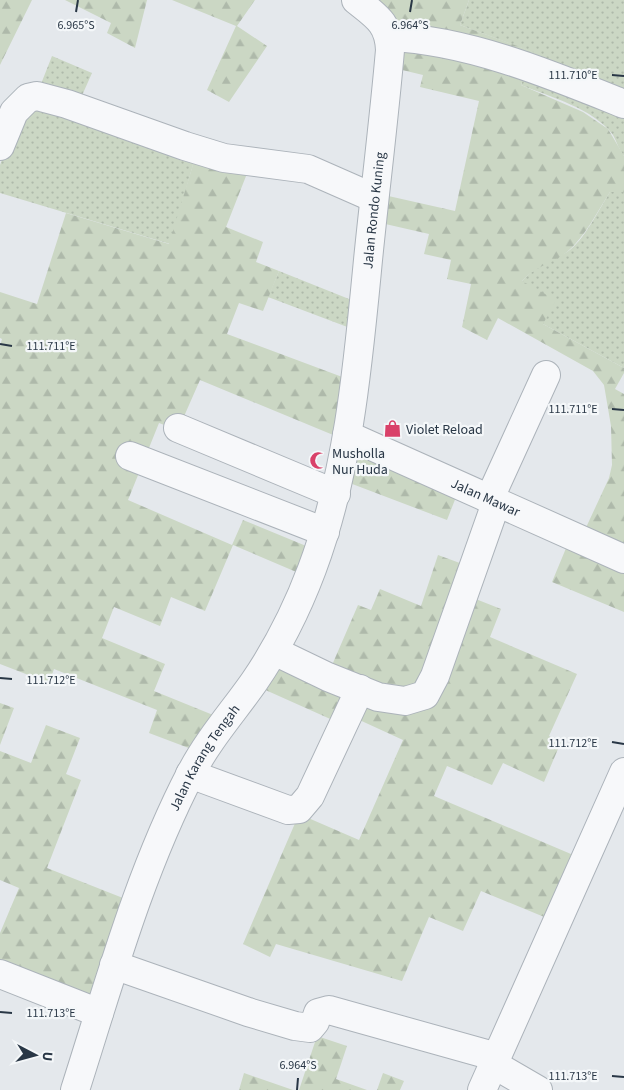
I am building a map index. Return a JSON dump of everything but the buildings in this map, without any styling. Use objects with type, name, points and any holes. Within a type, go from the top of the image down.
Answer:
[{"type":"street","points":[[356,0],[380,20],[390,37],[412,38],[439,43],[488,56],[543,73],[624,104]]},
{"type":"street","name":"Jalan Rondo Kuning","points":[[347,435],[361,332],[388,79],[390,37]]},
{"type":"street","points":[[0,146],[14,112],[28,98],[37,96],[67,104],[224,158],[308,169],[374,198]]},
{"type":"street","points":[[274,651],[386,699],[405,701],[417,699],[425,694],[430,687],[492,501],[546,375]]},
{"type":"street","points":[[178,428],[336,494]]},
{"type":"street","name":"Jalan Karang Tengah","points":[[75,1090],[114,965],[160,842],[190,774],[203,752],[274,651],[295,608],[325,532],[336,494],[347,435]]},
{"type":"street","name":"Jalan Mawar","points":[[347,435],[624,559]]},
{"type":"street","points":[[130,456],[325,532]]},
{"type":"street","points":[[190,774],[288,810],[299,810],[310,796],[360,689]]},
{"type":"street","points":[[482,1090],[624,772]]},
{"type":"street","points":[[114,965],[220,1003],[295,1026],[310,1028],[314,1026],[318,1013],[329,1010],[495,1061],[538,1090]]},
{"type":"street","points":[[0,974],[100,1013]]},
{"type":"green space","points":[[0,0],[32,0],[0,65]]},
{"type":"green space","points":[[65,0],[147,0],[135,48],[107,33],[111,23]]},
{"type":"green space","points":[[172,0],[255,0],[237,26],[267,46],[229,102],[207,90],[236,26]]},
{"type":"green space","points":[[375,0],[469,0],[460,25],[534,52],[521,85],[583,112],[608,129],[624,156],[624,192],[610,192],[585,232],[573,246],[561,256],[532,272],[522,281],[556,300],[543,324],[624,368],[624,373],[615,389],[624,394],[624,552],[583,534],[609,478],[612,465],[611,426],[604,385],[593,371],[498,318],[487,340],[462,327],[471,284],[447,279],[451,260],[424,254],[429,234],[381,223],[384,195],[455,211],[479,101],[420,87],[423,75],[398,69]]},
{"type":"green space","points":[[469,0],[624,0],[624,156],[613,135],[594,117],[570,104],[521,85],[533,52],[460,25]]},
{"type":"green space","points":[[52,56],[92,73],[80,100],[39,89]]},
{"type":"green space","points":[[32,106],[195,158],[170,244],[0,193],[0,165],[12,133]]},
{"type":"green space","points":[[195,158],[248,171],[226,227],[263,242],[256,262],[279,271],[263,311],[239,303],[227,334],[345,378],[338,437],[200,380],[178,430],[159,423],[128,500],[232,545],[243,520],[311,548],[301,574],[233,545],[205,611],[171,597],[160,626],[114,607],[102,638],[165,664],[154,691],[218,717],[194,750],[149,733],[157,710],[54,669],[49,683],[0,664],[0,346],[2,339],[0,338],[0,292],[37,304],[66,213],[169,244]]},
{"type":"green space","points":[[610,192],[624,192],[624,368],[543,324],[522,281],[538,268],[573,247],[585,233]]},
{"type":"green space","points":[[279,271],[354,301],[350,328],[268,297]]},
{"type":"green space","points":[[353,446],[458,492],[447,520],[347,482]]},
{"type":"green space","points":[[569,541],[624,565],[624,612],[552,582]]},
{"type":"green space","points":[[438,555],[468,566],[458,592],[501,609],[490,637],[577,674],[549,736],[561,742],[544,782],[503,763],[492,785],[447,766],[434,796],[578,857],[549,919],[481,891],[463,931],[429,917],[402,981],[276,944],[270,957],[243,944],[299,814],[359,840],[403,740],[342,712],[337,722],[261,688],[279,659],[326,679],[358,605],[371,610],[380,589],[421,606]]},
{"type":"green space","points":[[0,703],[14,708],[0,745]]},
{"type":"green space","points":[[46,725],[80,738],[66,774],[81,780],[47,868],[128,900],[94,1005],[0,969],[0,933],[19,888],[0,880],[0,751],[31,763]]},
{"type":"green space","points":[[317,1036],[347,1046],[336,1079],[367,1090],[299,1090]]},
{"type":"green space","points":[[244,1073],[293,1090],[239,1090]]},
{"type":"green space","points":[[383,1073],[404,1081],[400,1090],[377,1090]]},
{"type":"place","name":"Violet Reload","points":[[392,429]]},
{"type":"place","name":"Musholla Nur Huda","points":[[318,461]]}]
